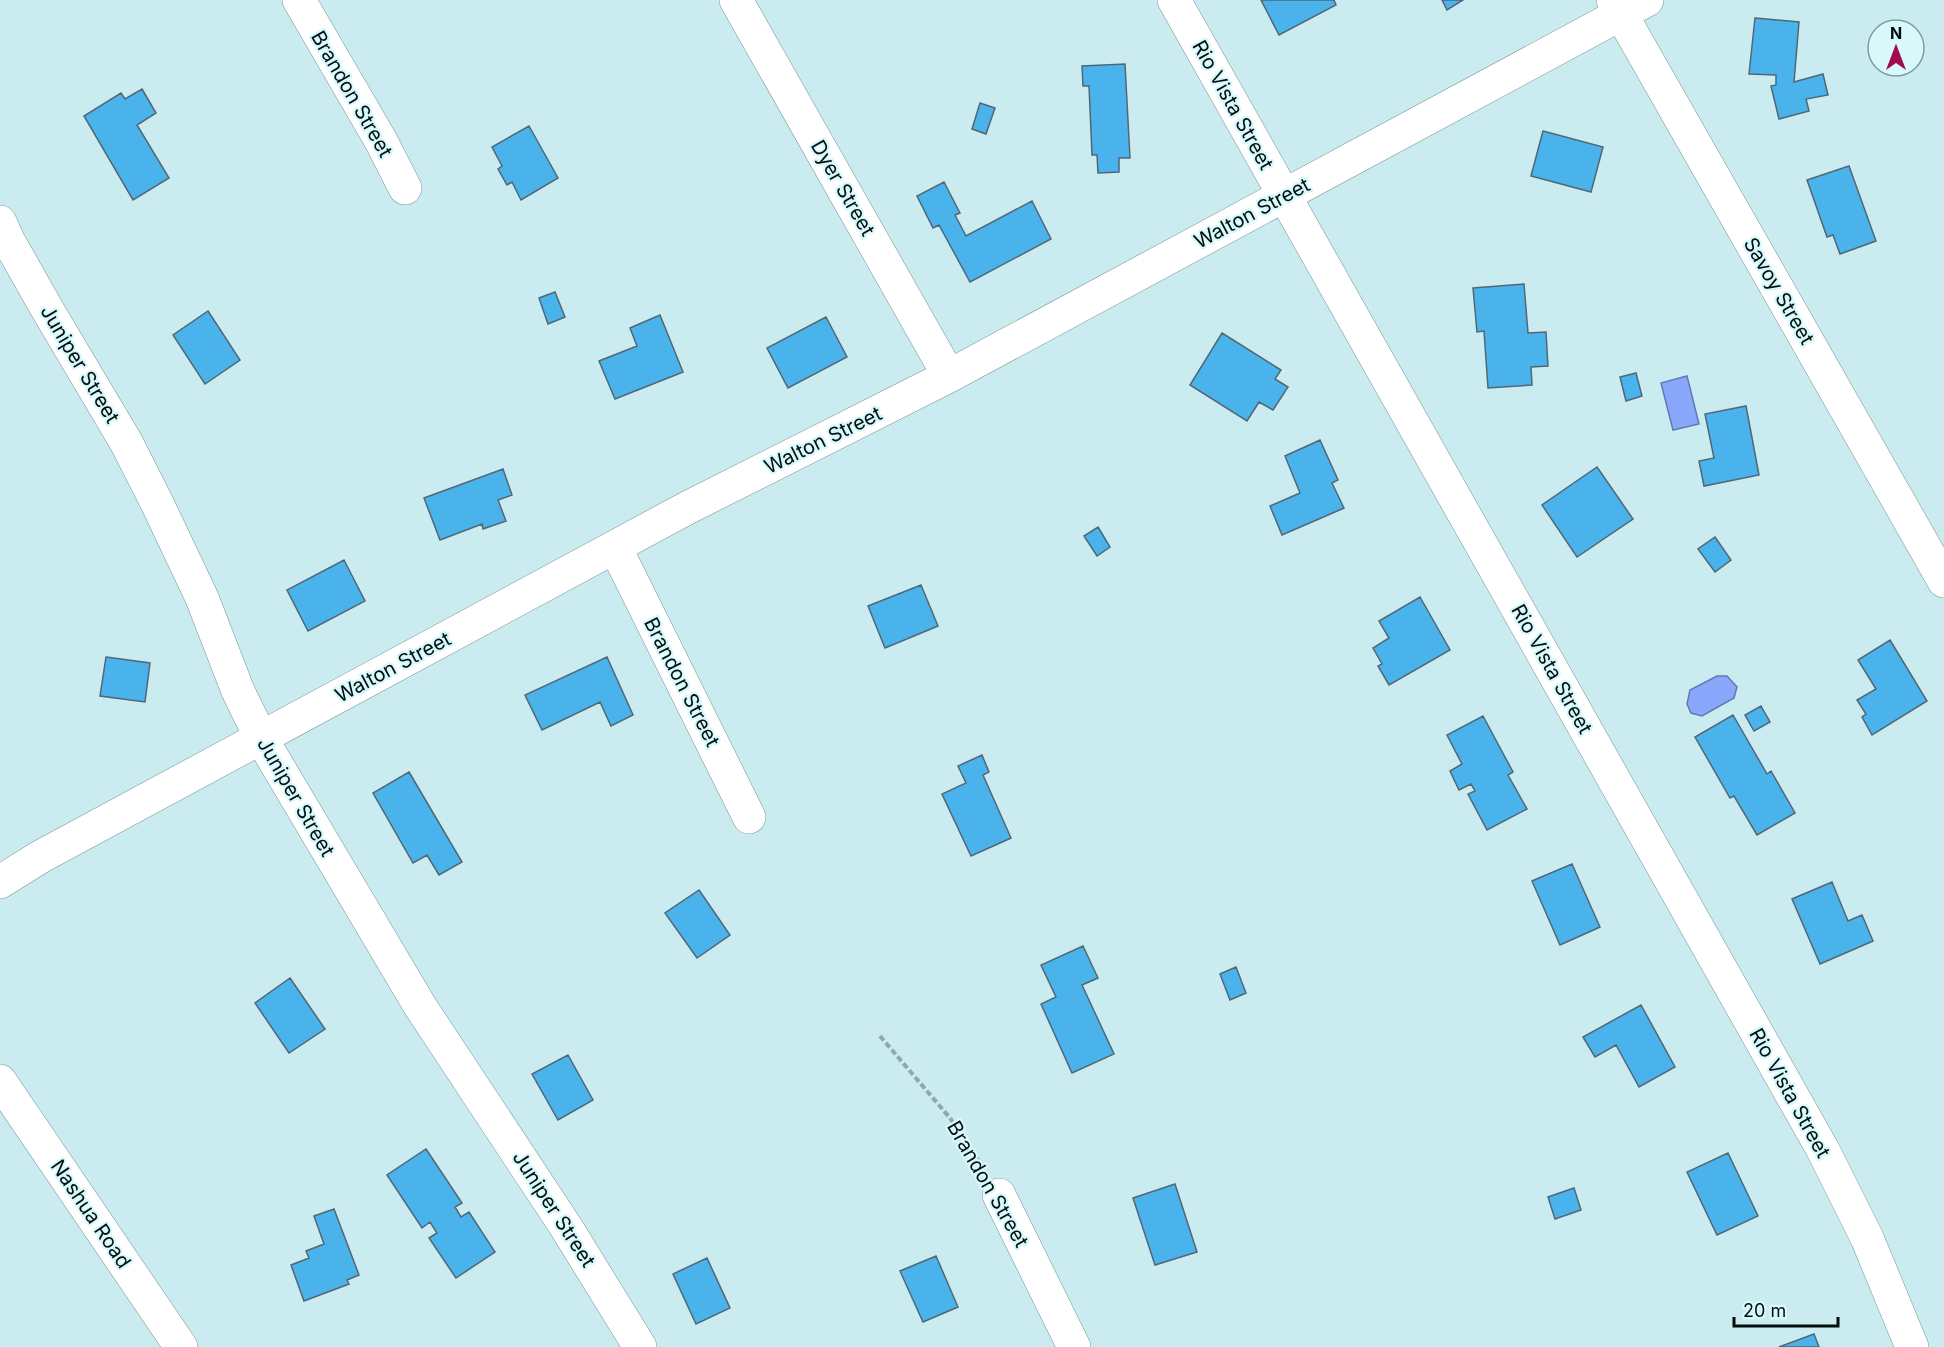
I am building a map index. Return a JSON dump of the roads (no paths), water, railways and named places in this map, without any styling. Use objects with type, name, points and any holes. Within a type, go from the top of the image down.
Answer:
[{"type":"street","name":"Brandon Street","points":[[299,0],[381,141],[405,188]]},
{"type":"street","name":"Dyer Street","points":[[736,0],[949,376]]},
{"type":"street","name":"Rio Vista Street","points":[[1174,0],[1823,1150],[1867,1238],[1912,1347]]},
{"type":"street","name":"Walton Street","points":[[0,882],[40,858],[687,508],[949,376],[1284,195],[1627,4]]},
{"type":"street","name":"Savoy Street","points":[[1627,4],[1944,581]]},
{"type":"street","name":"Juniper Street","points":[[0,222],[47,309],[126,442],[158,503],[202,598],[220,649],[261,738],[420,1006],[566,1227],[640,1347]]},
{"type":"street","name":"Brandon Street","points":[[615,547],[749,817]]},
{"type":"street","name":"Nashua Road","points":[[0,1081],[181,1347]]},
{"type":"street","name":"Brandon Street","points":[[999,1195],[1074,1347]]},
{"type":"water","points":[[1687,376],[1699,424],[1673,430],[1661,383]]},
{"type":"water","points":[[1717,676],[1727,676],[1737,687],[1734,698],[1702,716],[1691,713],[1687,704],[1690,690]]}]
